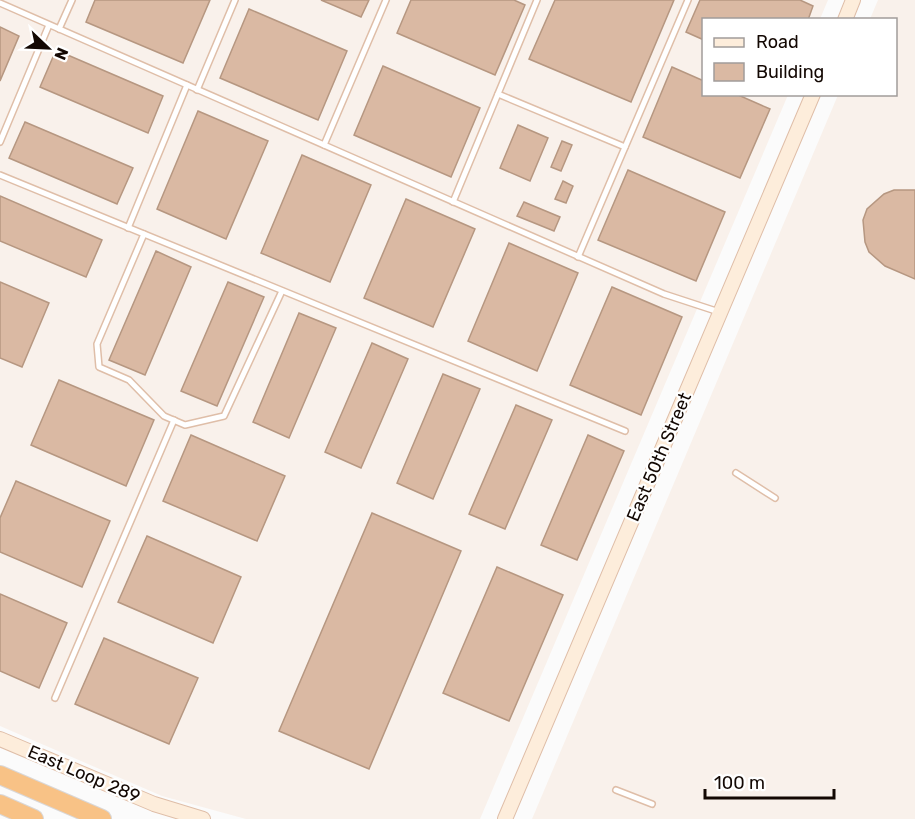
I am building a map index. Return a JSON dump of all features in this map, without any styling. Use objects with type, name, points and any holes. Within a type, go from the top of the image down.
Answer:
[{"type":"highway","points":[[0,775],[102,819]]},
{"type":"highway","points":[[0,804],[34,819]]},
{"type":"main road","points":[[846,18],[854,0]]},
{"type":"main road","name":"East 50th Street","points":[[505,819],[812,96]]},
{"type":"main road","name":"East Loop 289","points":[[0,739],[154,804],[203,819]]},
{"type":"lane","points":[[59,29],[72,0]]},
{"type":"lane","points":[[197,90],[235,0]]},
{"type":"lane","points":[[324,145],[386,0]]},
{"type":"lane","points":[[453,202],[537,0]]},
{"type":"lane","points":[[579,257],[688,0]]},
{"type":"lane","points":[[0,3],[664,294],[720,312]]},
{"type":"lane","points":[[0,142],[49,25]]},
{"type":"lane","points":[[128,228],[187,85]]},
{"type":"lane","points":[[498,94],[626,147]]},
{"type":"lane","points":[[0,175],[625,432]]},
{"type":"lane","points":[[144,234],[97,344],[99,367],[129,380],[164,416],[185,425],[224,416],[282,291]]},
{"type":"lane","points":[[55,698],[174,420]]},
{"type":"lane","points":[[736,472],[775,498]]},
{"type":"lane","points":[[616,790],[652,804]]},
{"type":"shaded area","points":[[0,0],[828,0],[820,18],[702,18],[702,96],[788,96],[480,819],[246,819],[162,796],[0,726]]},
{"type":"shaded area","points":[[878,0],[915,0],[915,819],[532,819],[838,96],[897,96],[897,18],[870,18]]},
{"type":"building","points":[[95,0],[210,0],[183,63],[86,22]]},
{"type":"building","points":[[321,0],[369,0],[361,17]]},
{"type":"building","points":[[411,0],[514,0],[525,5],[495,75],[397,33]]},
{"type":"building","points":[[555,0],[674,0],[631,102],[529,59]]},
{"type":"building","points":[[700,0],[800,0],[813,6],[809,18],[702,18],[702,39],[686,32]]},
{"type":"building","points":[[249,9],[347,51],[318,120],[220,78]]},
{"type":"building","points":[[0,27],[19,36],[0,81]]},
{"type":"building","points":[[56,50],[163,96],[148,133],[40,87]]},
{"type":"building","points":[[383,66],[480,108],[451,177],[354,135]]},
{"type":"building","points":[[672,67],[702,80],[702,96],[741,96],[770,109],[740,178],[643,137]]},
{"type":"building","points":[[198,111],[268,141],[226,239],[157,209]]},
{"type":"building","points":[[25,122],[133,168],[117,204],[9,158]]},
{"type":"building","points":[[518,125],[548,138],[530,181],[500,168]]},
{"type":"building","points":[[562,141],[572,145],[561,171],[551,167]]},
{"type":"building","points":[[302,155],[371,185],[330,282],[261,253]]},
{"type":"building","points":[[628,170],[725,212],[696,281],[598,240]]},
{"type":"building","points":[[563,181],[573,186],[566,203],[555,199]]},
{"type":"building","points":[[894,190],[915,190],[915,279],[885,266],[869,252],[865,242],[863,220],[867,209],[884,194]]},
{"type":"building","points":[[0,196],[102,240],[86,277],[0,241]]},
{"type":"building","points":[[406,199],[475,229],[433,327],[364,298]]},
{"type":"building","points":[[524,202],[560,217],[554,231],[517,216]]},
{"type":"building","points":[[509,243],[578,273],[537,371],[468,341]]},
{"type":"building","points":[[156,251],[191,267],[145,375],[109,360]]},
{"type":"building","points":[[0,282],[49,303],[22,367],[0,358]]},
{"type":"building","points":[[228,282],[264,297],[217,406],[181,391]]},
{"type":"building","points":[[612,287],[682,317],[641,415],[570,385]]},
{"type":"building","points":[[299,313],[336,328],[289,438],[253,422]]},
{"type":"building","points":[[372,343],[408,359],[361,468],[325,452]]},
{"type":"building","points":[[443,374],[480,389],[433,499],[397,483]]},
{"type":"building","points":[[59,380],[154,420],[126,486],[31,445]]},
{"type":"building","points":[[516,405],[552,420],[505,529],[469,514]]},
{"type":"building","points":[[191,435],[285,476],[257,541],[163,501]]},
{"type":"building","points":[[588,435],[624,451],[577,560],[541,545]]},
{"type":"building","points":[[16,481],[110,521],[82,587],[0,552],[0,518]]},
{"type":"building","points":[[372,513],[461,551],[369,769],[279,731]]},
{"type":"building","points":[[147,536],[241,577],[213,643],[118,602]]},
{"type":"building","points":[[497,567],[563,595],[509,721],[443,693]]},
{"type":"building","points":[[0,594],[67,623],[39,688],[0,671]]},
{"type":"building","points":[[104,638],[198,678],[169,744],[75,704]]}]
